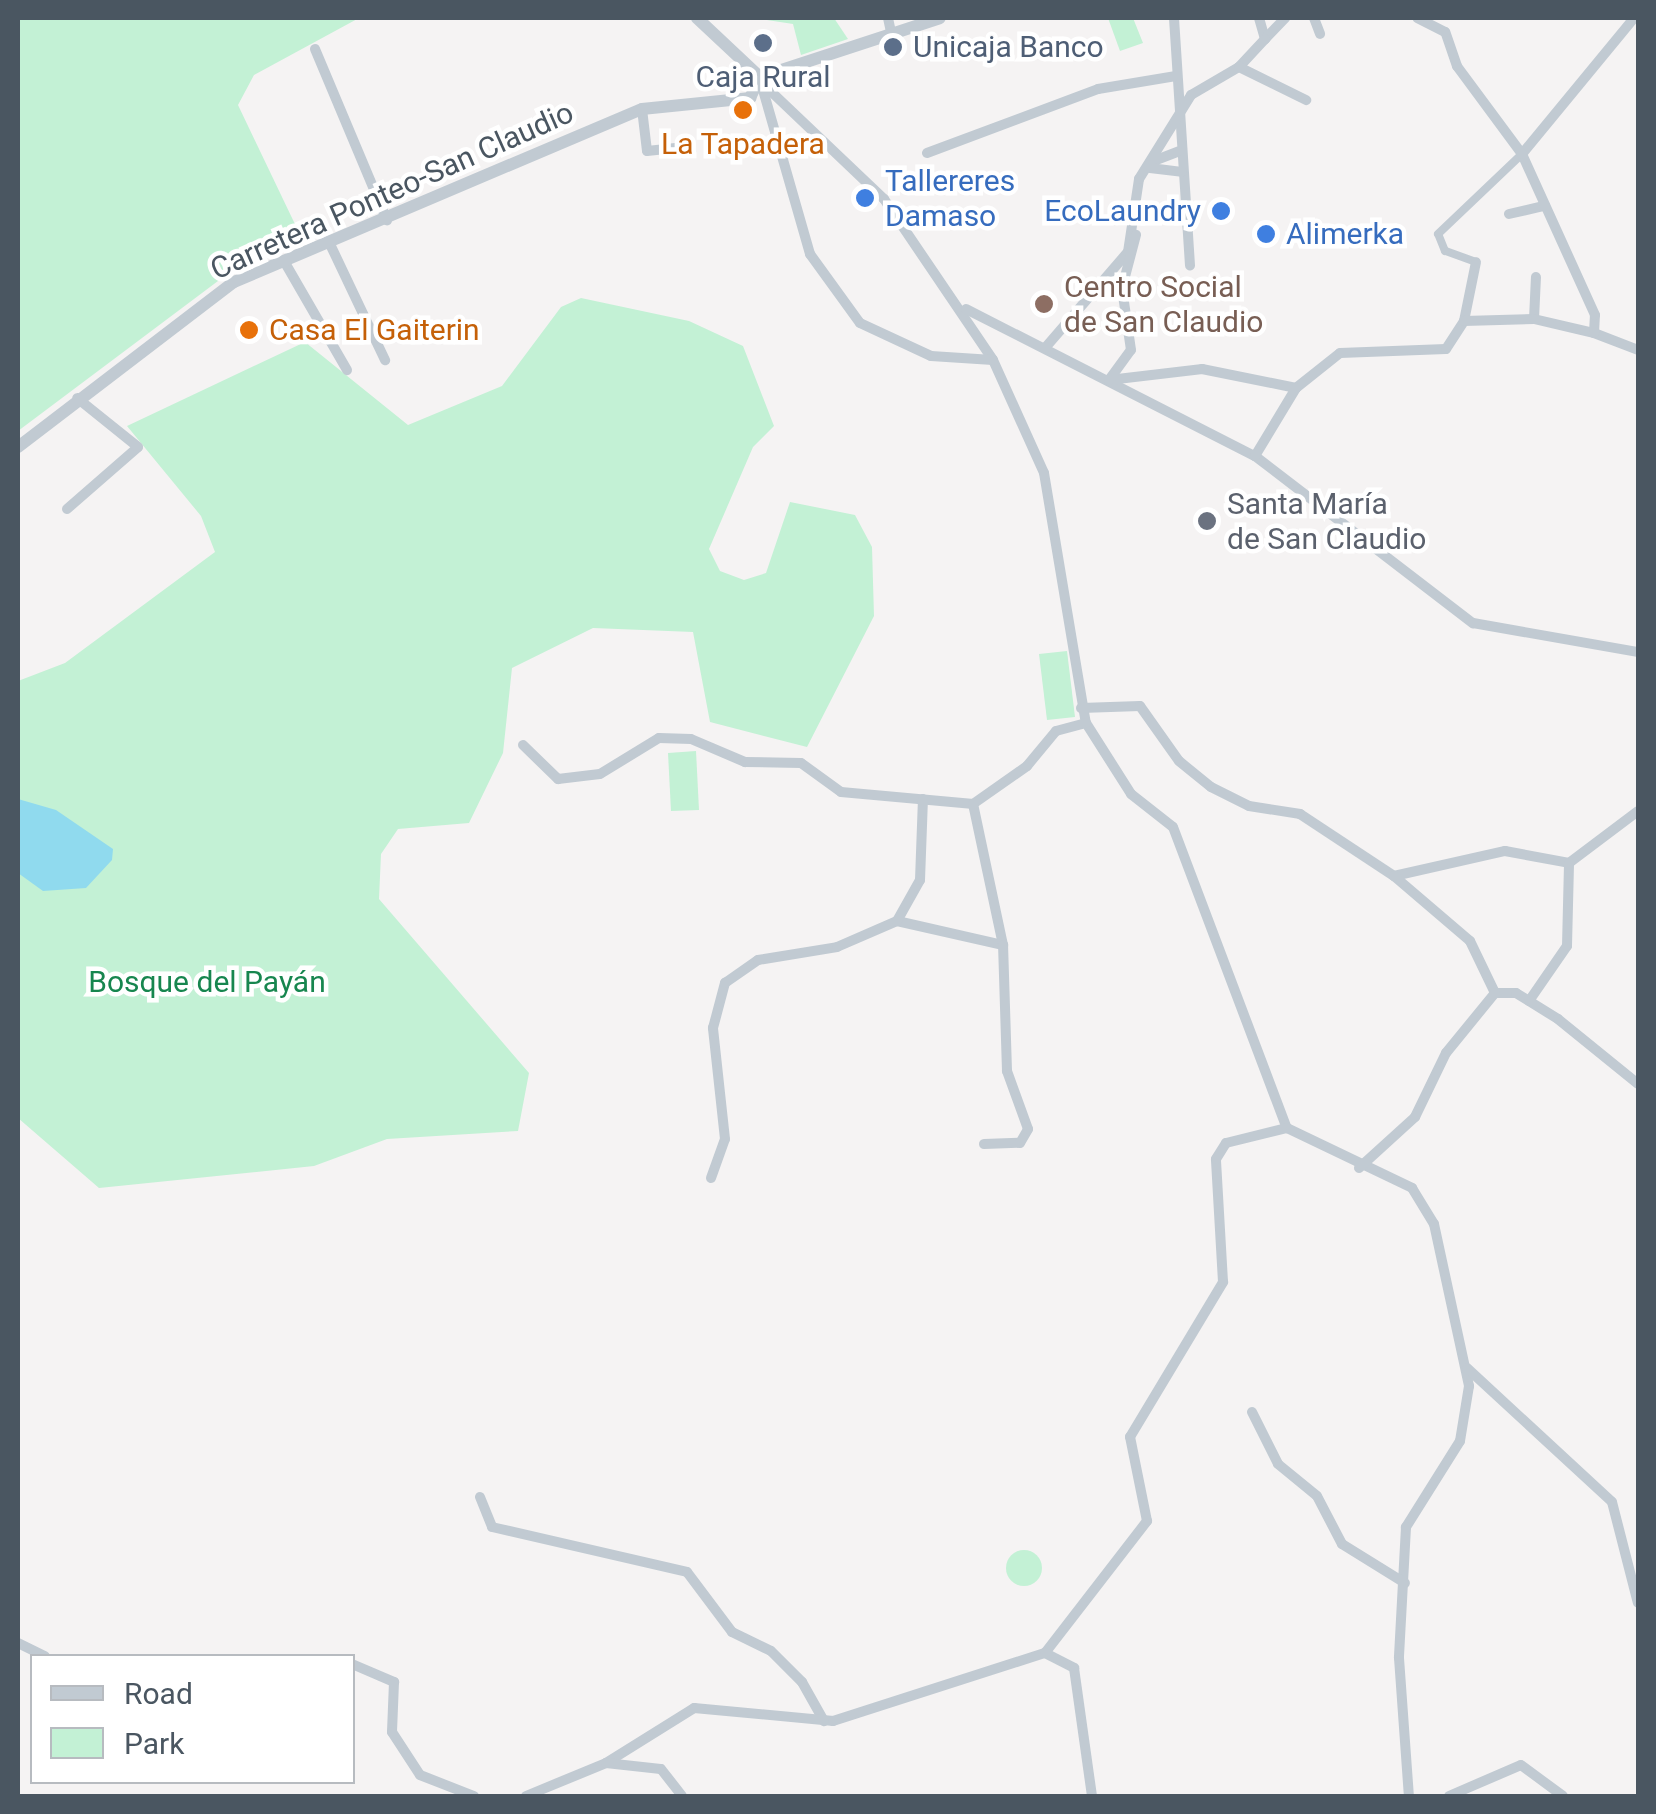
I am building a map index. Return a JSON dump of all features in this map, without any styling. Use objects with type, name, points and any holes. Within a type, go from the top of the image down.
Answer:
[{"type":"street","points":[[697,18],[884,199],[966,309],[1044,472],[1086,723],[1132,794],[1173,827],[1287,1128],[1423,1199],[1467,1368],[1460,1441],[1406,1527],[1408,1796]]},
{"type":"street","points":[[888,18],[891,32]]},
{"type":"street","points":[[760,80],[940,18]]},
{"type":"street","points":[[1174,18],[1179,152],[1190,266]]},
{"type":"street","points":[[1259,18],[1265,39]]},
{"type":"street","points":[[1109,380],[1131,350],[1122,288],[1136,229],[1133,195],[1144,170],[1158,142],[1211,77],[1238,67],[1285,18]]},
{"type":"street","points":[[1314,18],[1320,34]]},
{"type":"street","points":[[1417,18],[1445,32],[1458,66],[1522,154],[1596,315],[1594,333]]},
{"type":"street","points":[[1255,456],[1296,388],[1340,354],[1446,349],[1464,322],[1476,262],[1445,251],[1438,234],[1522,154],[1634,18]]},
{"type":"street","points":[[315,49],[387,220]]},
{"type":"street","points":[[1238,67],[1306,100]]},
{"type":"street","points":[[928,154],[1098,89],[1176,76]]},
{"type":"street","points":[[760,80],[810,254],[860,323],[931,356],[993,360]]},
{"type":"street","name":"Carretera Ponteo-San Claudio","points":[[18,447],[76,398],[234,282],[642,109],[750,98],[760,80]]},
{"type":"street","points":[[642,109],[647,150],[685,147]]},
{"type":"street","points":[[1158,142],[1179,152]]},
{"type":"street","points":[[1144,170],[1179,152]]},
{"type":"street","points":[[1144,170],[1182,172]]},
{"type":"street","points":[[1510,214],[1545,206]]},
{"type":"street","points":[[1045,348],[1128,252],[1136,229]]},
{"type":"street","points":[[329,242],[384,360]]},
{"type":"street","points":[[284,261],[347,370]]},
{"type":"street","points":[[1534,319],[1536,277]]},
{"type":"street","points":[[966,309],[1255,456],[1473,623],[1638,652]]},
{"type":"street","points":[[1464,322],[1534,319],[1594,333],[1638,350]]},
{"type":"street","points":[[1109,380],[1202,368],[1296,388]]},
{"type":"street","points":[[67,509],[138,447],[76,398]]},
{"type":"street","points":[[1081,708],[1140,706],[1179,761],[1211,788],[1249,806],[1300,814],[1394,876],[1470,942],[1496,993]]},
{"type":"street","points":[[523,745],[558,779],[577,780],[658,738],[690,738],[745,762],[801,762],[841,792],[972,804],[1027,766],[1056,731],[1086,723]]},
{"type":"street","points":[[897,921],[920,880],[923,799]]},
{"type":"street","points":[[972,804],[1003,945],[1008,1072],[1028,1129],[1020,1143],[984,1144]]},
{"type":"street","points":[[1394,876],[1504,851],[1569,864],[1638,811]]},
{"type":"street","points":[[1529,1000],[1567,946],[1569,864]]},
{"type":"street","points":[[711,1178],[725,1139],[713,1028],[725,983],[758,960],[836,948],[897,921],[1003,945]]},
{"type":"street","points":[[1496,993],[1529,1000],[1638,1084]]},
{"type":"street","points":[[1359,1168],[1415,1118],[1446,1054],[1496,993]]},
{"type":"street","points":[[525,1795],[606,1762],[694,1708],[824,1721],[1045,1652],[1147,1521],[1130,1437],[1222,1282],[1216,1159],[1226,1143],[1287,1128]]},
{"type":"street","points":[[1467,1368],[1612,1502],[1638,1603]]},
{"type":"street","points":[[1252,1412],[1278,1464],[1317,1496],[1342,1544],[1405,1583]]},
{"type":"street","points":[[480,1497],[492,1527],[688,1572],[732,1632],[772,1651],[802,1682],[824,1721]]},
{"type":"street","points":[[18,1643],[41,1654]]},
{"type":"street","points":[[1045,1652],[1074,1668],[1092,1796]]},
{"type":"street","points":[[355,1665],[394,1682],[392,1732],[420,1774],[474,1796]]},
{"type":"street","points":[[606,1762],[661,1768],[682,1796]]},
{"type":"street","points":[[1449,1796],[1521,1764],[1563,1796]]},
{"type":"green space","points":[[18,18],[359,18],[254,75],[238,105],[304,243],[230,272],[18,431]]},
{"type":"green space","points":[[753,18],[834,18],[848,39],[801,55],[793,24]]},
{"type":"green space","points":[[1108,18],[1133,18],[1143,43],[1120,51]]},
{"type":"green space","name":"Bosque del Payán","points":[[581,298],[689,321],[743,346],[774,426],[753,447],[709,549],[720,571],[744,580],[766,573],[790,502],[855,515],[872,547],[874,616],[807,747],[710,722],[693,632],[593,628],[512,668],[503,753],[469,823],[398,829],[381,854],[379,899],[529,1073],[518,1131],[387,1139],[314,1166],[99,1188],[18,1118],[18,681],[65,663],[215,552],[201,516],[127,426],[305,342],[408,425],[502,386],[561,307]]},
{"type":"green space","points":[[1067,651],[1075,717],[1047,720],[1039,654]]},
{"type":"green space","points":[[696,751],[699,810],[671,811],[668,753]]},
{"type":"green space","points":[[1024,1550],[1036,1556],[1042,1568],[1036,1580],[1024,1586],[1012,1580],[1006,1568],[1012,1556]]},
{"type":"water","points":[[18,799],[56,810],[113,849],[112,860],[86,888],[43,891],[18,873]]},
{"type":"place","name":"Caja Rural","points":[[763,43]]},
{"type":"place","name":"Unicaja Banco","points":[[893,47]]},
{"type":"place","name":"La Tapadera","points":[[743,110]]},
{"type":"place","name":"Tallereres Damaso","points":[[865,198]]},
{"type":"place","name":"EcoLaundry","points":[[1221,211]]},
{"type":"place","name":"Alimerka","points":[[1266,234]]},
{"type":"place","name":"Centro Social de San Claudio","points":[[1044,304]]},
{"type":"place","name":"Casa El Gaiterin","points":[[249,330]]},
{"type":"place","name":"Santa María de San Claudio","points":[[1207,521]]}]
